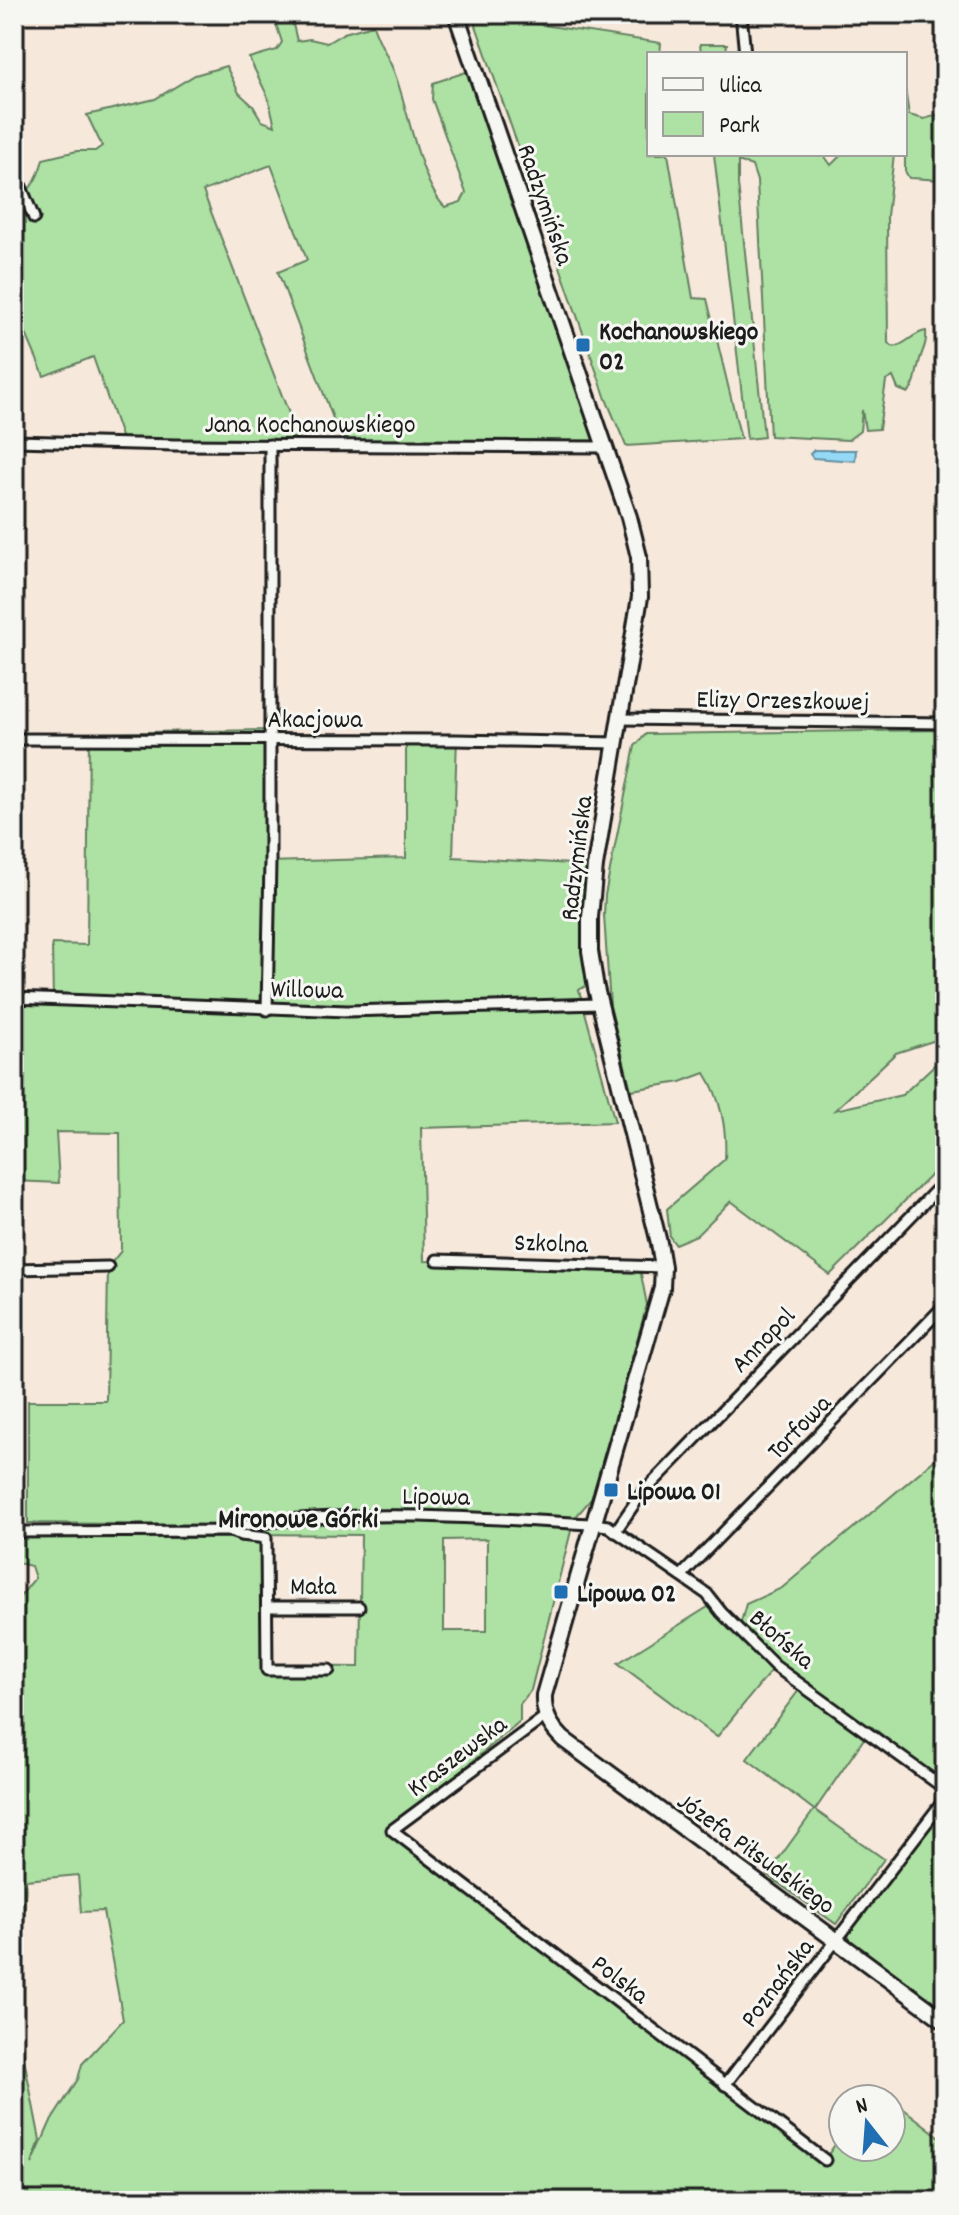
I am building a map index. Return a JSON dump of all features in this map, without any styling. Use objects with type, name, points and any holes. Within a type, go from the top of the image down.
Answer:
[{"type":"street","name":"Radzymińska","points":[[456,14],[632,528],[640,572],[636,622],[595,866],[590,951],[663,1267],[658,1308],[544,1695],[546,1716]]},
{"type":"street","points":[[741,14],[745,52]]},
{"type":"street","points":[[14,170],[34,218]]},
{"type":"street","name":"Jana Kochanowskiego","points":[[14,441],[605,447]]},
{"type":"street","points":[[267,1010],[270,445]]},
{"type":"street","name":"Elizy Orzeszkowej","points":[[621,719],[945,723]]},
{"type":"street","name":"Akacjowa","points":[[14,739],[617,743]]},
{"type":"street","name":"Willowa","points":[[14,998],[347,1011],[600,1004]]},
{"type":"street","name":"Annopol","points":[[615,1532],[639,1497],[945,1181]]},
{"type":"street","name":"Szkolna","points":[[437,1260],[663,1267]]},
{"type":"street","points":[[14,1269],[108,1267]]},
{"type":"street","name":"Torfowa","points":[[681,1576],[945,1305]]},
{"type":"street","name":"Lipowa","points":[[230,1531],[239,1526],[321,1516],[465,1517],[594,1524]]},
{"type":"street","name":"Błońska","points":[[594,1524],[608,1526],[707,1594],[775,1666],[944,1788]]},
{"type":"street","name":"Lipowa","points":[[14,1532],[230,1531],[266,1538],[267,1607]]},
{"type":"street","points":[[267,1607],[267,1670],[329,1670]]},
{"type":"street","name":"Mała","points":[[267,1607],[359,1607]]},
{"type":"street","name":"Kraszewska","points":[[392,1830],[546,1716]]},
{"type":"street","name":"Józefa Piłsudskiego","points":[[546,1716],[563,1739],[945,2021]]},
{"type":"street","name":"Poznańska","points":[[725,2085],[941,1804],[944,1788]]},
{"type":"street","name":"Polska","points":[[392,1830],[825,2160]]},
{"type":"green space","points":[[472,14],[661,43],[660,52],[647,52],[647,156],[668,156],[693,298],[707,299],[741,439],[626,446],[606,399]]},
{"type":"green space","points":[[288,17],[292,20],[297,41],[310,39],[327,43],[344,33],[373,25],[396,77],[422,165],[436,196],[445,207],[461,202],[466,193],[432,99],[433,83],[475,69],[603,447],[343,445],[278,272],[307,260],[271,165],[203,191],[298,437],[263,444],[123,442],[93,357],[44,376],[19,317],[14,319],[14,199],[25,193],[33,183],[43,159],[77,151],[95,151],[102,146],[87,115],[155,99],[195,75],[226,66],[239,93],[253,106],[262,121],[275,126],[268,97],[249,58],[277,50],[282,42],[275,21]]},
{"type":"green space","points":[[700,44],[727,44],[726,52],[701,52]]},
{"type":"green space","points":[[907,102],[909,115],[924,119],[938,115],[945,103],[945,179],[909,178],[905,171]]},
{"type":"green space","points":[[714,156],[824,156],[831,165],[840,156],[894,156],[887,216],[888,343],[894,347],[926,331],[925,344],[908,393],[898,389],[893,377],[886,381],[879,429],[865,430],[862,410],[860,431],[848,440],[770,436],[757,181],[752,166],[738,161],[764,437],[747,439]]},
{"type":"green space","points":[[269,730],[268,862],[406,858],[406,736],[457,737],[453,857],[589,865],[583,940],[589,984],[579,990],[615,1122],[421,1128],[424,1261],[640,1269],[647,1305],[592,1498],[574,1519],[383,1510],[283,1515],[221,1525],[28,1523],[28,1401],[106,1401],[108,1267],[121,1251],[120,1133],[56,1132],[59,1183],[14,1181],[14,1002],[53,1002],[52,944],[87,945],[89,733]]},
{"type":"green space","points":[[945,730],[945,1037],[896,1053],[835,1110],[902,1095],[945,1055],[945,1161],[830,1275],[731,1201],[697,1235],[675,1244],[670,1237],[667,1209],[725,1159],[725,1137],[719,1104],[705,1073],[681,1082],[631,1090],[610,1006],[605,895],[635,746],[646,734]]},
{"type":"green space","points":[[945,1451],[945,1784],[872,1727],[815,1810],[884,1859],[836,1924],[767,1875],[814,1810],[747,1759],[802,1686],[774,1667],[717,1737],[618,1663],[708,1607],[759,1647],[741,1622],[746,1604],[782,1588]]},
{"type":"green space","points":[[358,1519],[563,1526],[571,1531],[531,1690],[520,1704],[520,1721],[392,1830],[825,2159],[827,2156],[827,2163],[907,2163],[907,2111],[945,2141],[945,2201],[14,2201],[14,1666],[18,1666],[20,1644],[14,1635],[14,1604],[35,1578],[31,1566],[14,1562],[14,1537],[233,1538],[240,1542],[263,1542],[263,1666],[359,1667],[361,1535],[250,1534],[248,1528]],"holes":[[[487,1539],[487,1631],[444,1631],[444,1540]],[[78,1875],[81,1912],[103,1911],[123,2020],[82,2064],[78,2079],[50,2123],[32,2164],[40,2140],[19,2033],[26,1880]]]},
{"type":"green space","points":[[945,1802],[945,2010],[850,1940],[847,1931]]},
{"type":"water","points":[[814,450],[856,450],[855,461],[813,458],[810,454]]},
{"type":"place","name":"Kochanowskiego 02","points":[[583,345]]},
{"type":"place","name":"Lipowa 01","points":[[611,1490]]},
{"type":"place","name":"Lipowa 02","points":[[561,1592]]},
{"type":"district","name":"Mironowe Górki","points":[[298,1517]]}]
